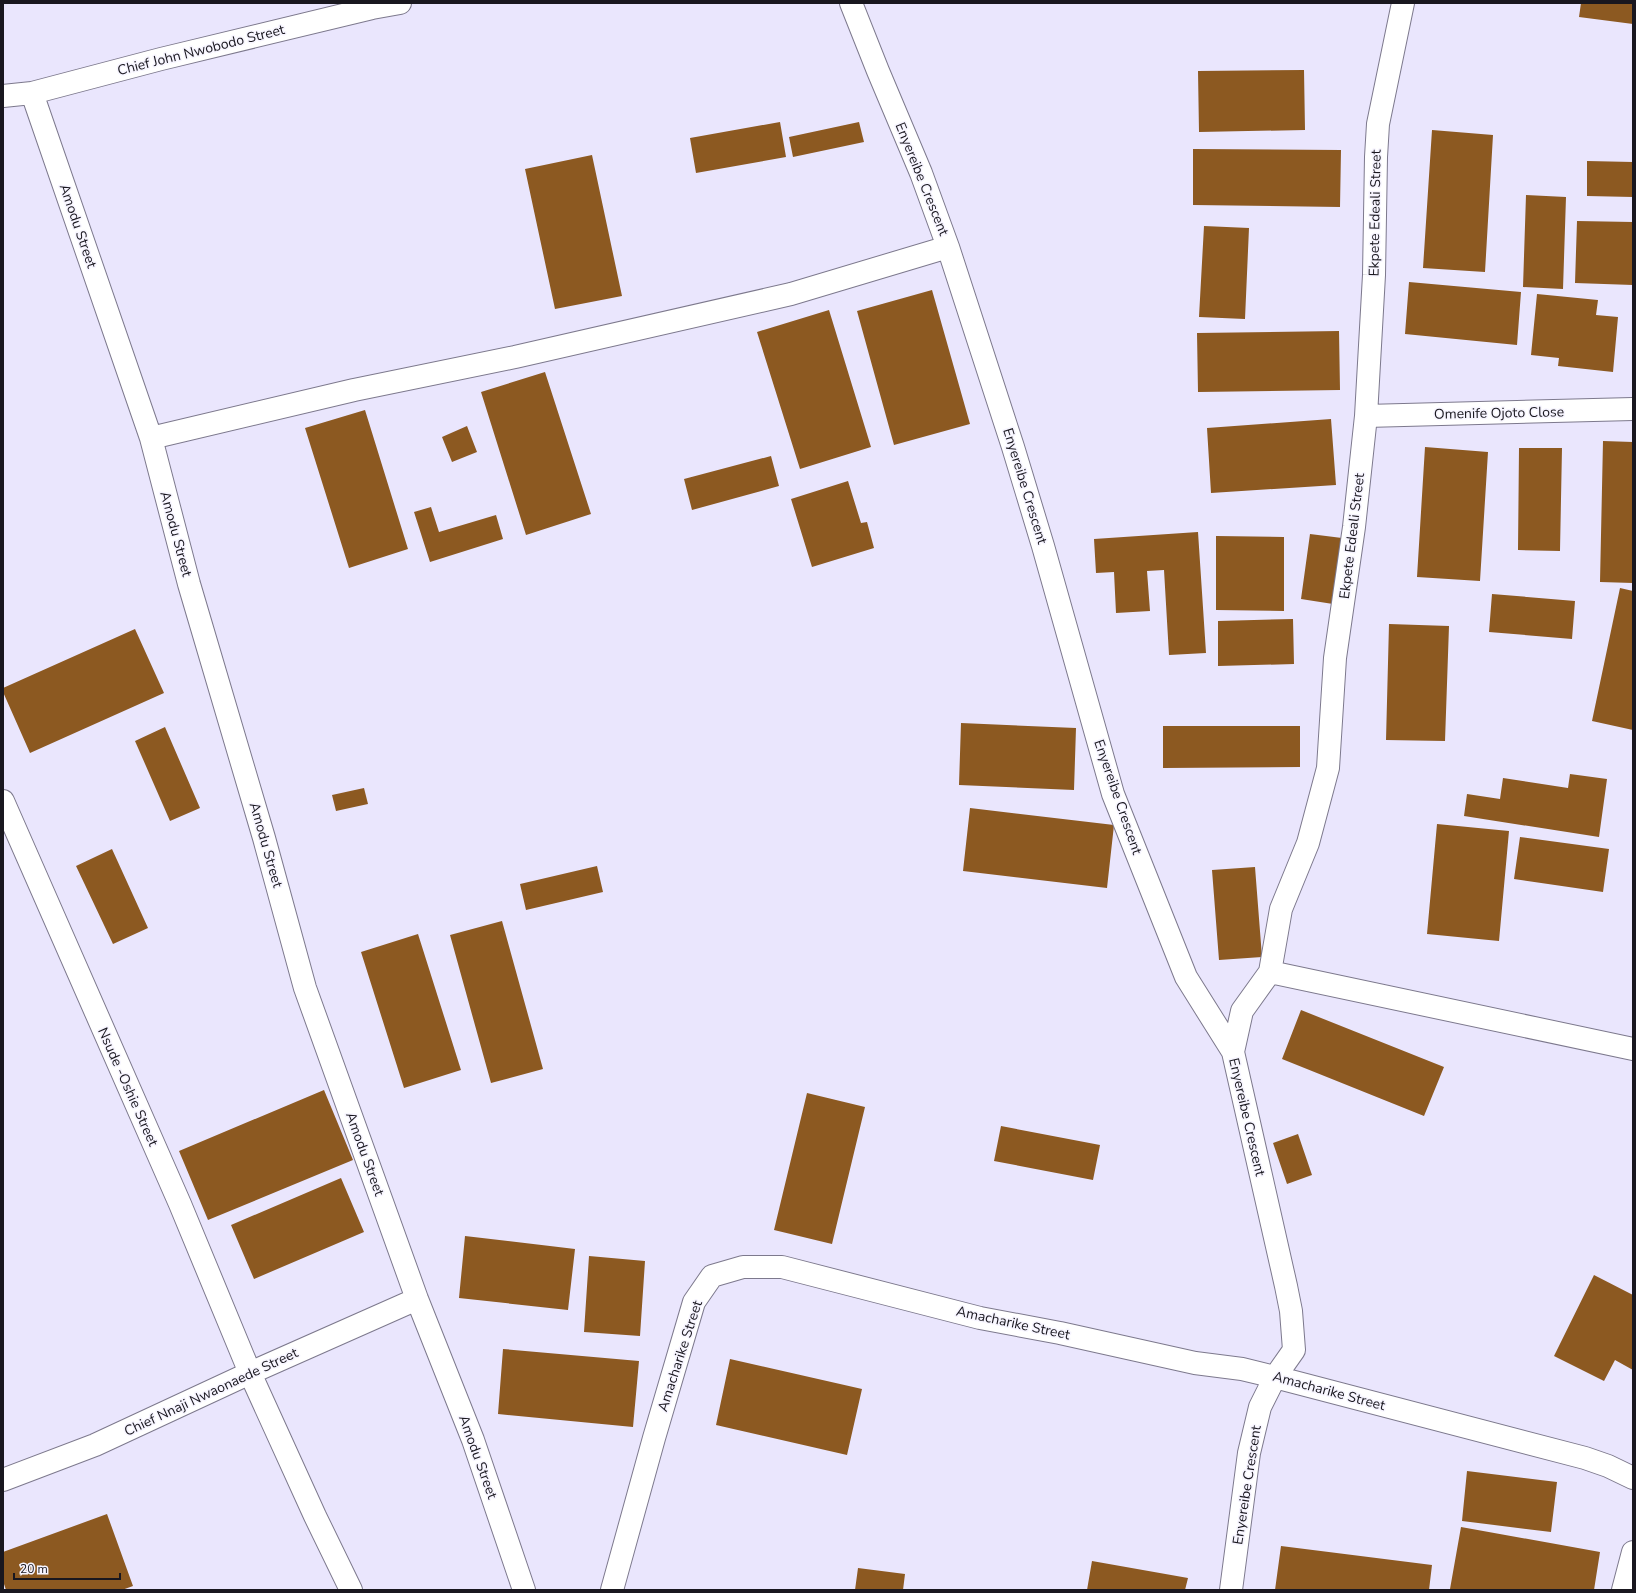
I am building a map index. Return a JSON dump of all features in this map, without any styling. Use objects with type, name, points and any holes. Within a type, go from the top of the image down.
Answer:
[{"type":"street","name":"Chief John Nwobodo Street","points":[[3,96],[32,93],[161,58],[372,8],[400,3]]},
{"type":"street","name":"Enyereibe Crescent","points":[[851,3],[921,173],[948,247],[1013,447],[1114,794],[1186,977],[1232,1052],[1286,1286],[1291,1311],[1294,1350],[1275,1377],[1260,1407],[1249,1453],[1231,1590]]},
{"type":"street","name":"Ekpete Edeali Street","points":[[1232,1052],[1242,1012],[1270,972],[1280,909],[1308,843],[1328,768],[1335,658],[1354,527],[1366,416],[1374,274],[1378,124],[1403,3]]},
{"type":"street","name":"Amodu Street","points":[[32,93],[152,438],[189,584],[264,838],[305,988],[417,1299],[473,1440],[524,1590]]},
{"type":"street","points":[[152,438],[354,390],[515,357],[791,294],[948,247]]},
{"type":"street","name":"Omenife Ojoto Close","points":[[1366,416],[1633,410]]},
{"type":"street","name":"Nsude -Oshie Street","points":[[3,801],[180,1204],[250,1373],[315,1516],[351,1590]]},
{"type":"street","points":[[1270,972],[1633,1049]]},
{"type":"street","name":"Amacharike Street","points":[[612,1590],[654,1438],[694,1302],[712,1276],[743,1267],[782,1267],[980,1318],[1060,1333],[1195,1363],[1242,1369],[1585,1458],[1608,1466],[1633,1478]]},
{"type":"street","name":"Chief Nnaji Nwaonaede Street","points":[[3,1480],[95,1445],[250,1373],[417,1299]]},
{"type":"street","points":[[1623,1590],[1633,1552]]},
{"type":"building","points":[[1581,3],[1633,3],[1633,24],[1579,17]]},
{"type":"building","points":[[1304,70],[1305,130],[1199,132],[1198,71]]},
{"type":"building","points":[[780,122],[786,157],[696,173],[690,138]]},
{"type":"building","points":[[859,122],[864,142],[793,157],[789,137]]},
{"type":"building","points":[[1432,130],[1493,135],[1485,272],[1423,268]]},
{"type":"building","points":[[1193,149],[1341,150],[1340,207],[1193,205]]},
{"type":"building","points":[[592,155],[622,296],[555,309],[525,169]]},
{"type":"building","points":[[1587,161],[1633,162],[1633,197],[1587,196]]},
{"type":"building","points":[[1526,195],[1566,197],[1563,289],[1523,287]]},
{"type":"building","points":[[1577,221],[1633,222],[1633,285],[1575,283]]},
{"type":"building","points":[[1204,226],[1249,228],[1245,319],[1199,317]]},
{"type":"building","points":[[1409,282],[1521,292],[1517,345],[1405,334]]},
{"type":"building","points":[[932,290],[970,424],[894,445],[857,311]]},
{"type":"building","points":[[1537,294],[1598,300],[1596,315],[1618,317],[1613,372],[1558,366],[1559,358],[1531,355]]},
{"type":"building","points":[[829,310],[871,447],[800,469],[757,332]]},
{"type":"building","points":[[1339,331],[1340,390],[1198,392],[1197,333]]},
{"type":"building","points":[[545,372],[591,514],[526,535],[481,392]]},
{"type":"building","points":[[365,410],[408,549],[349,568],[305,428]]},
{"type":"building","points":[[1331,419],[1336,485],[1211,493],[1207,428]]},
{"type":"building","points":[[467,426],[477,452],[452,462],[442,437]]},
{"type":"building","points":[[1603,441],[1633,442],[1633,583],[1600,582]]},
{"type":"building","points":[[1425,447],[1488,452],[1480,581],[1417,577]]},
{"type":"building","points":[[1519,448],[1562,448],[1560,551],[1518,550]]},
{"type":"building","points":[[771,456],[779,486],[692,510],[684,479]]},
{"type":"building","points":[[848,481],[861,523],[867,522],[874,548],[812,567],[791,499]]},
{"type":"building","points":[[431,507],[439,532],[496,515],[503,539],[430,562],[414,512]]},
{"type":"building","points":[[1198,532],[1206,653],[1169,655],[1164,570],[1147,571],[1150,611],[1116,613],[1114,572],[1096,573],[1094,539]]},
{"type":"building","points":[[1310,534],[1342,538],[1333,604],[1301,599]]},
{"type":"building","points":[[1216,536],[1284,537],[1284,611],[1216,610]]},
{"type":"building","points":[[1620,588],[1633,591],[1633,730],[1592,721]]},
{"type":"building","points":[[1492,594],[1575,601],[1572,639],[1489,632]]},
{"type":"building","points":[[1293,619],[1294,664],[1218,666],[1218,621]]},
{"type":"building","points":[[1389,624],[1449,626],[1445,741],[1386,740]]},
{"type":"building","points":[[135,629],[164,693],[30,753],[3,692],[3,688]]},
{"type":"building","points":[[961,723],[1076,728],[1074,790],[959,785]]},
{"type":"building","points":[[1163,726],[1300,726],[1300,767],[1163,768]]},
{"type":"building","points":[[165,727],[200,808],[170,821],[135,741]]},
{"type":"building","points":[[1570,774],[1607,779],[1599,837],[1464,816],[1467,794],[1500,799],[1503,778],[1568,788]]},
{"type":"building","points":[[364,788],[368,804],[336,811],[332,795]]},
{"type":"building","points":[[970,808],[1114,825],[1107,888],[963,871]]},
{"type":"building","points":[[1437,824],[1509,831],[1499,941],[1427,934]]},
{"type":"building","points":[[1520,837],[1609,849],[1603,892],[1514,879]]},
{"type":"building","points":[[112,849],[148,928],[113,944],[76,866]]},
{"type":"building","points":[[597,866],[603,892],[526,910],[520,884]]},
{"type":"building","points":[[1255,867],[1262,957],[1219,960],[1212,870]]},
{"type":"building","points":[[502,921],[543,1069],[491,1083],[450,935]]},
{"type":"building","points":[[418,934],[461,1070],[404,1088],[361,952]]},
{"type":"building","points":[[1301,1010],[1444,1067],[1424,1116],[1282,1059]]},
{"type":"building","points":[[324,1090],[353,1160],[208,1220],[179,1151]]},
{"type":"building","points":[[807,1093],[865,1107],[832,1244],[774,1230]]},
{"type":"building","points":[[1001,1126],[1100,1145],[1093,1180],[994,1161]]},
{"type":"building","points":[[1298,1134],[1312,1175],[1287,1184],[1273,1143]]},
{"type":"building","points":[[341,1178],[364,1232],[254,1279],[231,1225]]},
{"type":"building","points":[[465,1236],[575,1249],[568,1310],[459,1298]]},
{"type":"building","points":[[589,1256],[645,1261],[640,1336],[584,1332]]},
{"type":"building","points":[[1594,1275],[1633,1295],[1633,1370],[1615,1360],[1604,1381],[1554,1356]]},
{"type":"building","points":[[503,1349],[639,1361],[633,1427],[498,1414]]},
{"type":"building","points":[[730,1359],[862,1389],[847,1455],[716,1425]]},
{"type":"building","points":[[1467,1471],[1557,1482],[1551,1532],[1462,1521]]},
{"type":"building","points":[[107,1514],[133,1586],[122,1590],[6,1590],[3,1581],[3,1552]]},
{"type":"building","points":[[1461,1527],[1600,1552],[1594,1590],[1450,1589]]},
{"type":"building","points":[[1281,1546],[1432,1565],[1429,1590],[1275,1590]]},
{"type":"building","points":[[1092,1561],[1188,1578],[1185,1590],[1087,1590]]},
{"type":"building","points":[[858,1568],[905,1574],[903,1590],[855,1590]]}]
